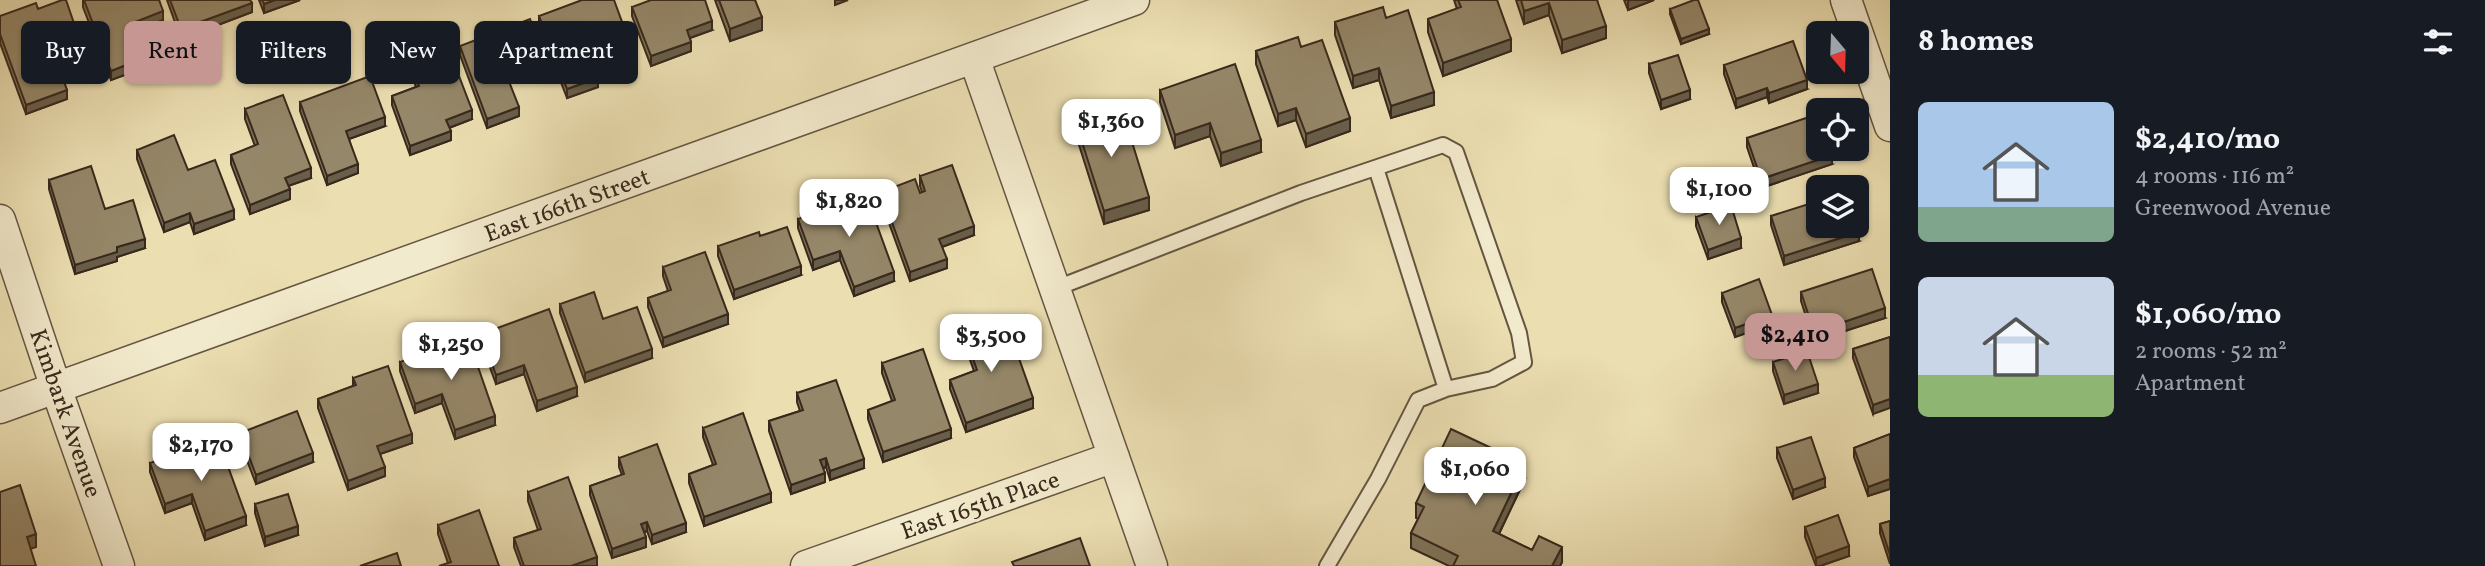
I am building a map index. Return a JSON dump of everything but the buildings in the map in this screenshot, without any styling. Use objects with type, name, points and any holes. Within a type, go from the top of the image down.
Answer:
[{"type":"street","name":"East 166th Street","points":[[0,408],[1134,0]]},
{"type":"street","points":[[1846,0],[1890,126]]},
{"type":"street","points":[[974,58],[1152,566]]},
{"type":"street","name":"Kimbark Avenue","points":[[0,220],[119,566]]},
{"type":"street","name":"East 165th Place","points":[[806,566],[1114,457]]},
{"type":"lane","points":[[1054,289],[1301,193],[1443,145],[1456,152],[1519,332],[1524,362],[1492,379],[1446,389],[1418,400],[1378,479],[1327,566]]},
{"type":"lane","points":[[1376,168],[1446,389]]}]
